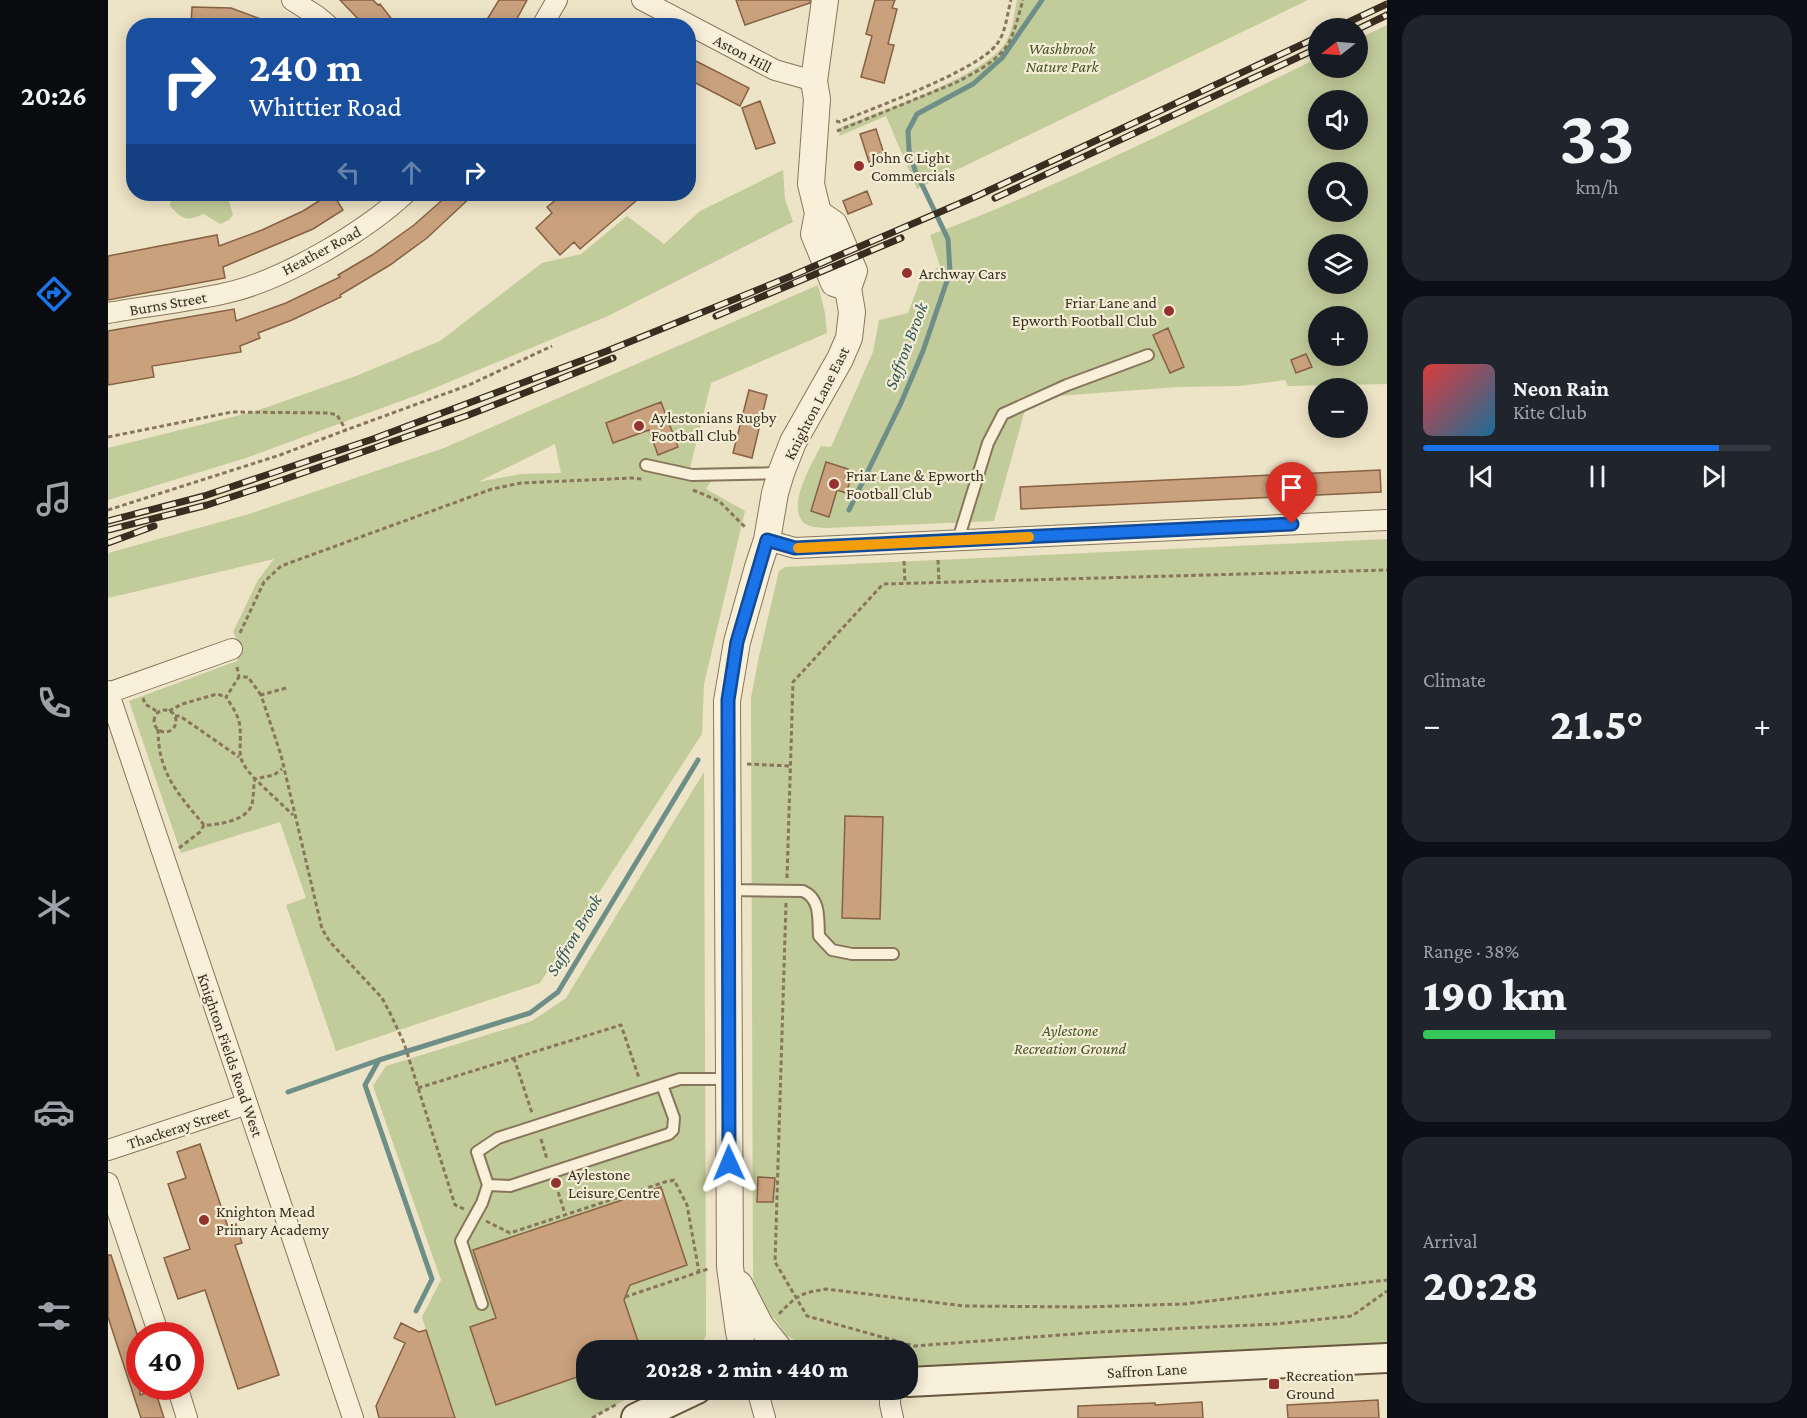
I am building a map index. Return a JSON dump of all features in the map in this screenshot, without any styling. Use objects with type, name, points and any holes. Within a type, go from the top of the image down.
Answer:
[{"type":"main road","name":"Saffron Lane","points":[[918,1381],[1387,1358]]},
{"type":"main road","points":[[636,1418],[674,1400]]},
{"type":"street","points":[[292,0],[319,18]]},
{"type":"street","points":[[547,18],[557,0]]},
{"type":"street","name":"Aston Hill","points":[[642,0],[676,18]]},
{"type":"street","name":"Knighton Lane East","points":[[740,1340],[720,1268],[728,1079],[727,765],[729,691],[757,534],[775,493],[793,442],[840,359],[849,338],[852,312],[848,288],[854,271],[834,224],[818,213],[811,184],[817,99],[814,81],[825,0]]},
{"type":"street","name":"Aston Hill","points":[[696,28],[775,70],[814,81]]},
{"type":"street","name":"Heather Road","points":[[228,293],[320,253],[364,227],[396,201]]},
{"type":"street","name":"Burns Street","points":[[108,313],[228,293]]},
{"type":"street","points":[[757,534],[795,548],[1387,520]]},
{"type":"street","points":[[108,692],[232,649]]},
{"type":"street","name":"Knighton Fields Road West","points":[[108,692],[353,1418]]},
{"type":"street","name":"Thackeray Street","points":[[108,1150],[247,1104]]},
{"type":"street","points":[[108,1183],[155,1322]]},
{"type":"street","name":"Knighton Lane East","points":[[720,1268],[772,1340]]},
{"type":"street","points":[[182,1400],[188,1418]]},
{"type":"street","points":[[760,1400],[765,1418]]},
{"type":"street","points":[[890,1400],[893,1418]]},
{"type":"lane","points":[[958,540],[988,443],[1003,414],[1067,385],[1148,355]]},
{"type":"lane","points":[[646,465],[692,475],[781,473]]},
{"type":"lane","points":[[728,890],[803,891],[812,895],[818,909],[819,936],[832,950],[852,954],[893,954]]},
{"type":"lane","points":[[482,1304],[461,1241],[482,1203],[488,1185],[477,1152],[498,1138],[662,1084],[680,1079],[728,1079]]},
{"type":"lane","points":[[488,1185],[510,1186],[669,1134],[673,1130],[674,1118],[662,1084]]},
{"type":"path","points":[[816,118],[840,122],[954,73],[986,54],[1002,36],[1011,0]]},
{"type":"path","points":[[840,132],[973,74],[1002,52],[1010,42],[1023,0]]},
{"type":"path","points":[[108,510],[280,455],[470,385],[552,346]]},
{"type":"path","points":[[108,437],[232,412],[329,413],[337,415],[346,430]]},
{"type":"path","points":[[232,649],[264,582],[280,566],[492,489],[532,483],[632,478],[652,481]]},
{"type":"path","points":[[691,489],[719,501],[757,534]]},
{"type":"path","points":[[748,519],[757,534]]},
{"type":"path","points":[[937,542],[939,582]]},
{"type":"path","points":[[903,543],[905,583]]},
{"type":"path","points":[[787,879],[793,682],[883,584],[1387,570]]},
{"type":"path","points":[[226,697],[239,677],[248,677],[261,695],[281,755],[322,929],[330,942],[382,998],[410,1061]]},
{"type":"path","points":[[261,695],[286,688]]},
{"type":"path","points":[[169,711],[182,704],[217,694],[226,697],[240,726],[239,757]]},
{"type":"path","points":[[175,716],[176,723],[172,730],[165,732],[154,724],[156,714],[162,710],[180,716],[239,757],[255,779],[294,816]]},
{"type":"path","points":[[158,729],[158,742],[168,779],[204,825]]},
{"type":"path","points":[[746,764],[790,766]]},
{"type":"path","points":[[255,779],[274,775],[283,769]]},
{"type":"path","points":[[204,825],[224,823],[248,811],[252,806],[255,779]]},
{"type":"path","points":[[164,854],[180,848],[200,832],[204,825]]},
{"type":"path","points":[[786,900],[775,1262],[807,1316],[914,1346],[1100,1332],[1275,1324],[1352,1316],[1387,1291]]},
{"type":"path","points":[[418,1088],[621,1025],[643,1091]]},
{"type":"path","points":[[625,1298],[720,1268]]},
{"type":"path","points":[[795,1296],[826,1289],[984,1307],[1184,1304],[1387,1280]]},
{"type":"green space","name":"Washbrook Nature Park","points":[[1017,0],[1308,0],[917,189],[886,116],[839,136],[841,127],[932,91],[979,66],[996,53],[1007,40]]},
{"type":"green space","name":"Friar Lane and Epworth Football Club","points":[[1387,25],[1387,384],[1368,384],[1368,378],[1308,378],[1308,386],[1288,386],[1285,380],[1239,386],[1178,387],[1056,396],[1025,410],[994,521],[826,528],[805,524],[799,515],[799,495],[821,446],[831,447],[873,352],[879,320],[908,313],[920,281],[940,266],[930,235],[1029,195],[1308,63],[1308,78],[1368,78],[1368,34]]},
{"type":"green space","points":[[783,170],[785,199],[793,222],[608,316],[420,394],[246,458],[108,500],[108,448],[256,411],[356,376],[440,341],[542,263],[581,254],[627,216],[664,244],[700,211]]},
{"type":"green space","points":[[171,201],[229,201],[233,215],[229,220],[220,224],[204,214],[193,218],[182,217],[170,206]]},
{"type":"green space","points":[[818,285],[827,333],[711,383],[690,468],[759,466],[755,478],[711,481],[706,489],[745,511],[704,684],[702,734],[540,983],[336,1051],[286,905],[306,898],[280,822],[181,853],[129,701],[237,661],[240,646],[233,632],[258,580],[274,559],[108,598],[108,553],[249,514],[444,448]],"holes":[[[555,444],[561,473],[521,474],[478,482]]]},
{"type":"green space","name":"Aylestone Recreation Ground","points":[[1387,539],[1387,1343],[925,1366],[918,1365],[918,1340],[795,1340],[786,1335],[775,1319],[766,1313],[755,1290],[753,1277],[751,698],[779,571],[785,567]]},
{"type":"green space","name":"Aylestone Leisure Centre","points":[[704,772],[706,1335],[704,1340],[576,1340],[576,1400],[625,1400],[592,1418],[455,1418],[422,1317],[441,1280],[373,1086],[386,1066],[532,1021],[566,998]]},
{"type":"building","points":[[340,0],[373,0],[378,5],[380,4],[391,18],[357,18]]},
{"type":"building","points":[[499,0],[527,0],[517,18],[488,18]]},
{"type":"building","points":[[736,0],[810,0],[810,3],[745,25]]},
{"type":"building","points":[[875,0],[895,0],[892,8],[897,9],[888,44],[894,45],[884,83],[861,77],[872,36],[866,34]]},
{"type":"building","points":[[192,7],[231,8],[258,18],[191,18]]},
{"type":"building","points":[[696,61],[749,88],[740,106],[696,83]]},
{"type":"building","points":[[760,101],[775,143],[756,149],[742,108]]},
{"type":"building","points":[[876,129],[885,157],[869,162],[860,134]]},
{"type":"building","points":[[867,191],[872,204],[848,214],[843,201]]},
{"type":"building","points":[[319,201],[337,201],[343,210],[313,229],[223,267],[225,278],[108,300],[108,256],[217,235],[219,246],[303,211]]},
{"type":"building","points":[[441,201],[467,201],[427,238],[390,265],[340,295],[341,297],[258,333],[260,338],[240,346],[241,352],[152,366],[154,377],[108,385],[108,331],[234,309],[236,321],[286,303],[340,277],[338,275],[372,255],[414,225]]},
{"type":"building","points":[[554,201],[636,201],[580,249],[574,242],[560,255],[536,228],[552,213],[547,207]]},
{"type":"building","points":[[1168,328],[1184,367],[1170,373],[1153,335]]},
{"type":"building","points":[[1306,354],[1308,366],[1312,367],[1296,373],[1291,360]]},
{"type":"building","points":[[749,390],[767,395],[752,458],[733,453]]},
{"type":"building","name":"Aylestonians Rugby Football Club","points":[[661,402],[678,447],[658,455],[649,430],[613,443],[606,423]]},
{"type":"building","name":"Friar Lane & Epworth Football Club","points":[[826,462],[848,469],[845,477],[851,479],[846,493],[837,490],[829,517],[811,511]]},
{"type":"building","points":[[1380,470],[1381,492],[1021,509],[1020,487]]},
{"type":"building","points":[[845,816],[883,817],[880,919],[842,918]]},
{"type":"building","points":[[200,1144],[228,1227],[236,1224],[242,1243],[235,1245],[279,1375],[238,1389],[205,1290],[178,1299],[164,1258],[190,1249],[168,1184],[186,1178],[177,1152]]},
{"type":"building","points":[[758,1177],[775,1178],[773,1202],[757,1202]]},
{"type":"building","name":"Aylestone Leisure Centre","points":[[661,1187],[687,1265],[630,1285],[624,1300],[638,1340],[576,1340],[576,1377],[496,1405],[470,1327],[496,1318],[473,1250]]},
{"type":"building","points":[[108,1255],[111,1255],[133,1322],[126,1322],[126,1372],[108,1317]]},
{"type":"building","points":[[401,1323],[419,1332],[426,1330],[455,1418],[379,1418],[376,1406],[405,1343],[394,1338]]},
{"type":"building","points":[[135,1400],[158,1400],[164,1418],[141,1418]]},
{"type":"building","points":[[1378,1400],[1379,1418],[1288,1418],[1287,1405]]},
{"type":"building","points":[[1202,1402],[1203,1418],[1078,1418],[1078,1406]]},
{"type":"waterway","name":"Saffron Brook","points":[[849,510],[901,403],[923,351],[950,272],[948,239],[915,170],[909,150],[908,131],[917,114],[973,84],[1002,58],[1042,0]]},
{"type":"waterway","name":"Saffron Brook","points":[[416,1311],[432,1279],[365,1085],[379,1060],[530,1013],[558,992],[698,760]]},
{"type":"waterway","name":"Saffron Brook","points":[[288,1092],[379,1060]]},
{"type":"railway","points":[[1357,18],[1387,4]]},
{"type":"railway","points":[[1368,24],[1387,15]]},
{"type":"railway","points":[[108,521],[204,496],[373,439],[607,351],[789,277],[977,196],[1308,42]]},
{"type":"railway","points":[[995,198],[1308,53]]},
{"type":"railway","points":[[716,316],[901,238]]},
{"type":"railway","points":[[108,530],[207,505],[268,485],[466,416],[613,358]]},
{"type":"railway","points":[[108,543],[154,526]]},
{"type":"slow traffic","points":[[798,548],[1029,537]]},
{"type":"place","name":"John C Light Commercials","points":[[859,166]]},
{"type":"place","name":"Archway Cars","points":[[907,273]]},
{"type":"place","name":"Friar Lane and Epworth Football Club","points":[[1169,311]]},
{"type":"place","name":"Aylestonians Rugby Football Club","points":[[639,426]]},
{"type":"place","name":"Friar Lane & Epworth Football Club","points":[[834,484]]},
{"type":"place","name":"Aylestone Leisure Centre","points":[[556,1183]]},
{"type":"place","name":"Knighton Mead Primary Academy","points":[[204,1220]]},
{"type":"place","name":"Recreation Ground","points":[[1274,1384]]},
{"type":"route","points":[[729,1163],[728,700],[737,642],[767,540],[795,548],[1292,524]]}]
